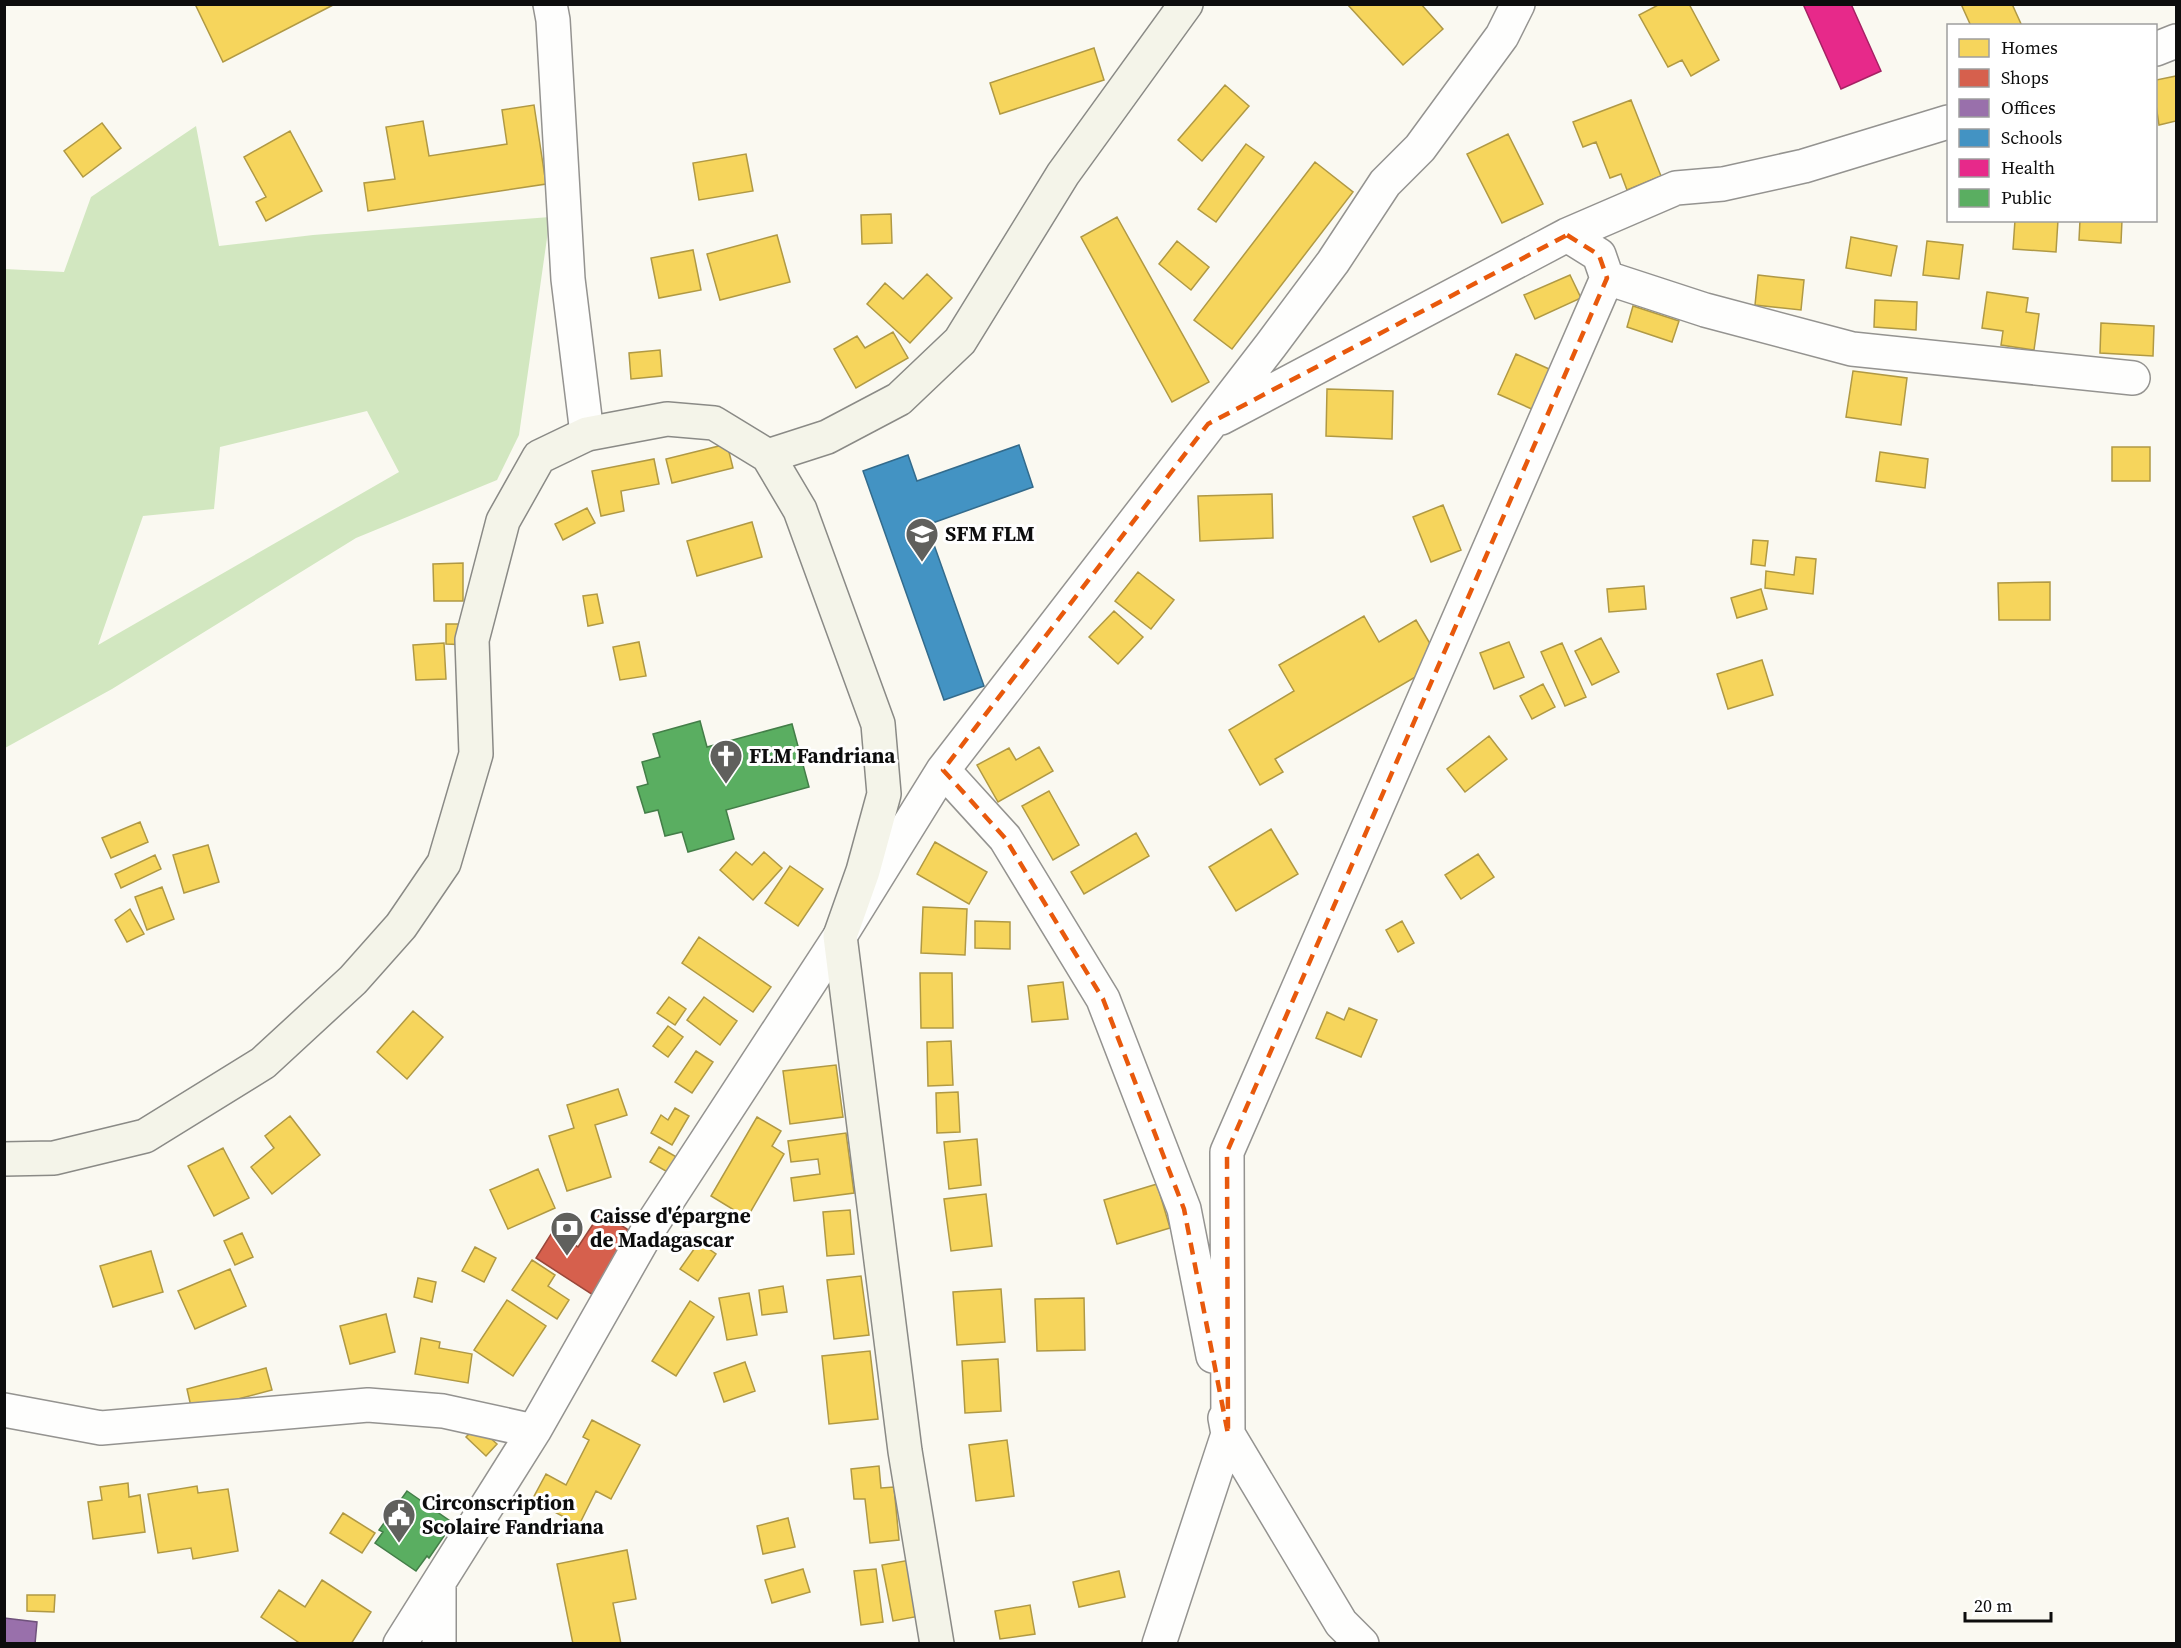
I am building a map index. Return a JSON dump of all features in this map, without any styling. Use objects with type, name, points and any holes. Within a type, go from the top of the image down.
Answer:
[{"type":"main road","points":[[768,456],[827,437],[899,399],[960,340],[1063,174],[1186,4]]},
{"type":"main road","points":[[4,1159],[54,1158],[145,1136],[263,1063],[353,980],[401,926],[444,863],[476,754],[472,640],[502,521],[539,457],[587,434],[667,419],[714,423],[768,456],[800,510],[878,724],[884,794],[863,871],[840,936],[905,1451],[937,1644]]},
{"type":"street","points":[[550,4],[553,20],[568,279],[587,434]]},
{"type":"street","points":[[400,1644],[439,1586],[534,1431],[647,1232],[840,936],[943,770],[1333,262],[1385,183],[1427,138],[1502,36],[1518,4]]},
{"type":"street","points":[[2157,49],[2176,41]]},
{"type":"street","points":[[1208,424],[1567,235],[1676,188],[1723,184],[1804,166],[1947,122]]},
{"type":"street","points":[[1159,1644],[1228,1434],[1227,1152],[1607,278],[1599,255],[1567,235]]},
{"type":"street","points":[[1607,278],[1705,310],[1852,349],[2133,378]]},
{"type":"street","points":[[943,770],[1005,837],[1103,999],[1184,1209],[1228,1434],[1341,1623],[1362,1644]]},
{"type":"street","points":[[4,1410],[101,1428],[368,1405],[443,1411],[534,1431]]},
{"type":"street","points":[[439,1586],[439,1644]]},
{"type":"highlighted area","points":[[1567,235],[1599,255],[1607,278],[1227,1152],[1228,1434],[1184,1209],[1103,999],[1005,838],[943,770],[1208,424]]},
{"type":"green space","points":[[196,126],[219,246],[313,235],[550,217],[519,435],[497,480],[356,538],[112,689],[5,748],[5,269],[64,272],[91,197]],"holes":[[[367,411],[399,472],[98,645],[143,516],[214,509],[220,447]]]},
{"type":"building: Homes","points":[[195,4],[335,4],[223,62]]},
{"type":"building: Homes","points":[[1347,4],[1421,4],[1443,29],[1403,65]]},
{"type":"building: Homes","points":[[1660,4],[1689,4],[1719,60],[1691,76],[1682,60],[1668,67],[1639,15]]},
{"type":"building: Homes","points":[[1961,4],[2012,4],[2021,24],[1970,24]]},
{"type":"building: Homes","points":[[1094,48],[1104,80],[1000,114],[990,83]]},
{"type":"building: Homes","points":[[2176,76],[2176,121],[2159,125],[2157,80]]},
{"type":"building: Homes","points":[[1225,85],[1249,106],[1202,161],[1178,140]]},
{"type":"building: Homes","points":[[1631,100],[1661,176],[1627,190],[1621,174],[1610,178],[1596,142],[1583,147],[1573,122]]},
{"type":"building: Homes","points":[[534,105],[546,184],[368,211],[364,183],[395,179],[386,127],[423,121],[429,156],[507,144],[502,110]]},
{"type":"building: Homes","points":[[102,123],[121,148],[83,177],[64,151]]},
{"type":"building: Homes","points":[[290,131],[322,191],[266,221],[256,202],[266,197],[244,157]]},
{"type":"building: Homes","points":[[1508,134],[1543,204],[1502,223],[1467,154]]},
{"type":"building: Homes","points":[[1246,144],[1264,157],[1216,222],[1198,209]]},
{"type":"building: Homes","points":[[746,154],[753,191],[699,200],[693,163]]},
{"type":"building: Homes","points":[[1315,162],[1353,192],[1232,349],[1194,320]]},
{"type":"building: Homes","points":[[891,214],[892,243],[862,244],[861,215]]},
{"type":"building: Homes","points":[[1117,217],[1209,382],[1172,402],[1081,237]]},
{"type":"building: Homes","points":[[2015,222],[2058,222],[2056,252],[2013,249]]},
{"type":"building: Homes","points":[[2080,222],[2122,222],[2121,243],[2079,240]]},
{"type":"building: Homes","points":[[777,235],[790,282],[720,300],[707,254]]},
{"type":"building: Homes","points":[[1851,237],[1897,246],[1891,276],[1846,268]]},
{"type":"building: Homes","points":[[1177,241],[1209,267],[1191,290],[1159,264]]},
{"type":"building: Homes","points":[[1927,241],[1963,245],[1959,279],[1923,275]]},
{"type":"building: Homes","points":[[693,250],[701,290],[659,298],[651,258]]},
{"type":"building: Homes","points":[[927,274],[952,298],[910,343],[867,304],[885,283],[903,299]]},
{"type":"building: Homes","points":[[1570,275],[1581,298],[1535,319],[1524,295]]},
{"type":"building: Homes","points":[[1758,275],[1804,280],[1801,310],[1755,305]]},
{"type":"building: Homes","points":[[1987,292],[2028,298],[2026,312],[2039,314],[2034,350],[2001,345],[2003,331],[1982,328]]},
{"type":"building: Homes","points":[[1875,300],[1917,302],[1916,330],[1874,327]]},
{"type":"building: Homes","points":[[1633,306],[1679,321],[1672,342],[1627,327]]},
{"type":"building: Homes","points":[[2101,323],[2154,326],[2153,356],[2100,353]]},
{"type":"building: Homes","points":[[893,332],[908,358],[856,388],[834,349],[857,336],[865,348]]},
{"type":"building: Homes","points":[[660,350],[662,376],[631,379],[629,353]]},
{"type":"building: Homes","points":[[1516,354],[1560,374],[1543,414],[1498,394]]},
{"type":"building: Homes","points":[[1853,371],[1907,378],[1901,425],[1846,417]]},
{"type":"building: Homes","points":[[1327,389],[1393,391],[1392,439],[1326,436]]},
{"type":"building: Homes","points":[[727,444],[733,468],[672,483],[666,459]]},
{"type":"building: Homes","points":[[2112,447],[2150,447],[2150,481],[2112,481]]},
{"type":"building: Homes","points":[[1880,452],[1928,459],[1925,488],[1876,481]]},
{"type":"building: Homes","points":[[654,459],[659,484],[621,491],[624,511],[601,516],[592,471]]},
{"type":"building: Homes","points":[[1272,494],[1273,538],[1200,541],[1198,496]]},
{"type":"building: Homes","points":[[1443,505],[1461,550],[1431,562],[1413,517]]},
{"type":"building: Homes","points":[[587,508],[595,523],[563,540],[555,524]]},
{"type":"building: Homes","points":[[752,522],[762,557],[697,576],[687,541]]},
{"type":"building: Homes","points":[[1753,540],[1768,541],[1765,566],[1751,564]]},
{"type":"building: Homes","points":[[1796,557],[1816,559],[1813,594],[1765,588],[1766,571],[1794,575]]},
{"type":"building: Homes","points":[[463,563],[463,601],[434,601],[433,564]]},
{"type":"building: Homes","points":[[1138,572],[1174,600],[1151,629],[1115,601]]},
{"type":"building: Homes","points":[[2050,582],[2050,620],[1999,620],[1998,583]]},
{"type":"building: Homes","points":[[1644,586],[1646,609],[1609,612],[1607,589]]},
{"type":"building: Homes","points":[[1761,589],[1767,609],[1737,618],[1731,598]]},
{"type":"building: Homes","points":[[597,594],[603,623],[588,626],[583,596]]},
{"type":"building: Homes","points":[[1114,611],[1143,637],[1118,664],[1089,637]]},
{"type":"building: Homes","points":[[1364,616],[1379,642],[1416,620],[1441,662],[1275,759],[1283,772],[1260,785],[1229,730],[1294,691],[1279,665]]},
{"type":"building: Homes","points":[[446,624],[469,624],[469,645],[446,644]]},
{"type":"building: Homes","points":[[1601,638],[1619,672],[1592,685],[1575,651]]},
{"type":"building: Homes","points":[[639,642],[646,676],[620,680],[613,647]]},
{"type":"building: Homes","points":[[1509,642],[1524,677],[1494,689],[1480,653]]},
{"type":"building: Homes","points":[[444,643],[446,679],[416,680],[413,645]]},
{"type":"building: Homes","points":[[1562,643],[1586,697],[1565,706],[1541,652]]},
{"type":"building: Homes","points":[[1762,660],[1773,695],[1728,709],[1717,674]]},
{"type":"building: Homes","points":[[1543,684],[1555,707],[1532,719],[1520,696]]},
{"type":"building: Homes","points":[[1489,736],[1507,759],[1465,792],[1447,769]]},
{"type":"building: Homes","points":[[1039,747],[1053,771],[998,802],[977,765],[1009,748],[1016,760]]},
{"type":"building: Homes","points":[[1049,791],[1079,845],[1053,860],[1022,806]]},
{"type":"building: Homes","points":[[140,822],[148,842],[111,858],[102,838]]},
{"type":"building: Homes","points":[[1271,829],[1298,874],[1236,911],[1209,867]]},
{"type":"building: Homes","points":[[1136,833],[1149,856],[1084,894],[1071,872]]},
{"type":"building: Homes","points":[[935,842],[987,872],[969,904],[917,874]]},
{"type":"building: Homes","points":[[208,845],[219,882],[184,893],[173,855]]},
{"type":"building: Homes","points":[[736,852],[752,865],[764,852],[782,868],[753,900],[720,870]]},
{"type":"building: Homes","points":[[1478,854],[1494,877],[1461,899],[1445,875]]},
{"type":"building: Homes","points":[[155,855],[161,869],[121,888],[115,874]]},
{"type":"building: Homes","points":[[790,866],[823,889],[798,926],[765,903]]},
{"type":"building: Homes","points":[[162,887],[174,919],[147,930],[135,897]]},
{"type":"building: Homes","points":[[923,907],[967,909],[965,955],[921,953]]},
{"type":"building: Homes","points":[[130,909],[144,934],[127,942],[115,920]]},
{"type":"building: Homes","points":[[975,921],[1010,922],[1010,949],[975,948]]},
{"type":"building: Homes","points":[[1402,921],[1414,943],[1398,952],[1386,930]]},
{"type":"building: Homes","points":[[699,937],[771,987],[753,1012],[682,963]]},
{"type":"building: Homes","points":[[920,973],[952,973],[953,1028],[921,1028]]},
{"type":"building: Homes","points":[[1063,982],[1068,1019],[1032,1022],[1028,986]]},
{"type":"building: Homes","points":[[669,997],[686,1009],[675,1025],[657,1013]]},
{"type":"building: Homes","points":[[704,997],[737,1021],[720,1045],[687,1020]]},
{"type":"building: Homes","points":[[1349,1008],[1377,1020],[1361,1057],[1316,1038],[1327,1012],[1344,1020]]},
{"type":"building: Homes","points":[[413,1011],[443,1037],[407,1079],[377,1052]]},
{"type":"building: Homes","points":[[668,1026],[683,1037],[668,1057],[653,1046]]},
{"type":"building: Homes","points":[[951,1041],[953,1085],[928,1086],[927,1042]]},
{"type":"building: Homes","points":[[696,1051],[713,1062],[692,1093],[675,1082]]},
{"type":"building: Homes","points":[[836,1065],[843,1117],[790,1124],[783,1071]]},
{"type":"building: Homes","points":[[618,1089],[627,1115],[595,1125],[611,1177],[567,1191],[549,1136],[574,1128],[567,1105]]},
{"type":"building: Homes","points":[[958,1092],[960,1132],[937,1133],[936,1093]]},
{"type":"building: Homes","points":[[675,1108],[689,1116],[672,1145],[651,1133],[661,1115],[668,1120]]},
{"type":"building: Homes","points":[[290,1116],[320,1155],[272,1194],[251,1167],[274,1148],[265,1136]]},
{"type":"building: Homes","points":[[757,1117],[781,1131],[772,1146],[784,1154],[747,1218],[711,1196]]},
{"type":"building: Homes","points":[[846,1133],[854,1193],[794,1201],[791,1178],[820,1174],[818,1159],[791,1162],[788,1141]]},
{"type":"building: Homes","points":[[977,1139],[981,1185],[949,1189],[944,1142]]},
{"type":"building: Homes","points":[[659,1147],[680,1159],[671,1174],[650,1162]]},
{"type":"building: Homes","points":[[223,1148],[249,1198],[214,1216],[188,1166]]},
{"type":"building: Homes","points":[[538,1169],[555,1208],[508,1229],[490,1190]]},
{"type":"building: Homes","points":[[1157,1184],[1170,1228],[1117,1244],[1104,1200]]},
{"type":"building: Homes","points":[[986,1194],[992,1246],[951,1251],[944,1199]]},
{"type":"building: Homes","points":[[850,1210],[854,1254],[827,1256],[823,1212]]},
{"type":"building: Homes","points":[[242,1233],[253,1257],[235,1265],[224,1241]]},
{"type":"building: Homes","points":[[699,1242],[716,1254],[698,1281],[680,1269]]},
{"type":"building: Homes","points":[[475,1247],[496,1258],[484,1282],[462,1271]]},
{"type":"building: Homes","points":[[151,1251],[163,1292],[113,1307],[100,1266]]},
{"type":"building: Homes","points":[[532,1260],[555,1275],[548,1286],[569,1300],[557,1319],[512,1290]]},
{"type":"building: Homes","points":[[230,1269],[246,1306],[195,1329],[178,1291]]},
{"type":"building: Homes","points":[[861,1276],[869,1335],[834,1339],[827,1280]]},
{"type":"building: Homes","points":[[418,1278],[436,1282],[432,1302],[414,1297]]},
{"type":"building: Homes","points":[[783,1286],[787,1312],[762,1315],[759,1290]]},
{"type":"building: Homes","points":[[1001,1289],[1005,1342],[957,1345],[953,1292]]},
{"type":"building: Homes","points":[[749,1293],[757,1335],[727,1340],[719,1298]]},
{"type":"building: Homes","points":[[1084,1298],[1085,1350],[1037,1351],[1035,1299]]},
{"type":"building: Homes","points":[[507,1300],[546,1326],[513,1376],[474,1350]]},
{"type":"building: Homes","points":[[690,1301],[714,1317],[676,1376],[652,1361]]},
{"type":"building: Homes","points":[[386,1314],[395,1352],[350,1364],[340,1326]]},
{"type":"building: Homes","points":[[421,1338],[440,1342],[439,1348],[472,1354],[468,1383],[415,1374]]},
{"type":"building: Homes","points":[[870,1351],[878,1419],[829,1424],[822,1356]]},
{"type":"building: Homes","points":[[998,1359],[1001,1411],[965,1413],[962,1361]]},
{"type":"building: Homes","points":[[745,1362],[755,1391],[724,1402],[714,1373]]},
{"type":"building: Homes","points":[[266,1368],[272,1390],[192,1411],[187,1389]]},
{"type":"building: Homes","points":[[592,1420],[640,1445],[611,1499],[596,1491],[579,1525],[532,1500],[546,1474],[566,1485],[589,1440],[583,1437]]},
{"type":"building: Homes","points":[[477,1426],[497,1444],[486,1456],[466,1437]]},
{"type":"building: Homes","points":[[1007,1440],[1014,1496],[976,1501],[969,1445]]},
{"type":"building: Homes","points":[[879,1466],[881,1488],[894,1487],[899,1540],[870,1543],[865,1499],[854,1499],[851,1469]]},
{"type":"building: Homes","points":[[128,1483],[129,1497],[140,1495],[145,1532],[93,1539],[88,1502],[102,1500],[100,1487]]},
{"type":"building: Homes","points":[[197,1486],[198,1493],[228,1489],[238,1551],[193,1559],[191,1548],[158,1553],[148,1494]]},
{"type":"building: Homes","points":[[343,1513],[375,1533],[362,1553],[330,1533]]},
{"type":"building: Homes","points":[[788,1518],[795,1547],[763,1554],[757,1526]]},
{"type":"building: Homes","points":[[627,1550],[636,1599],[613,1603],[621,1644],[573,1644],[557,1564]]},
{"type":"building: Homes","points":[[910,1560],[920,1616],[893,1621],[882,1565]]},
{"type":"building: Homes","points":[[803,1569],[810,1592],[772,1603],[765,1580]]},
{"type":"building: Homes","points":[[876,1569],[883,1622],[861,1625],[854,1571]]},
{"type":"building: Homes","points":[[1119,1571],[1125,1597],[1079,1607],[1073,1582]]},
{"type":"building: Homes","points":[[322,1580],[371,1612],[351,1644],[301,1644],[261,1617],[279,1590],[305,1607]]},
{"type":"building: Homes","points":[[27,1595],[55,1595],[54,1612],[27,1611]]},
{"type":"building: Homes","points":[[1030,1605],[1035,1634],[1000,1639],[995,1611]]},
{"type":"building: Shops","points":[[601,1212],[633,1233],[593,1295],[536,1258],[553,1231],[578,1247]]},
{"type":"building: Offices","points":[[4,1618],[37,1622],[35,1644],[4,1644]]},
{"type":"building: Schools","points":[[1019,445],[1033,487],[927,525],[984,686],[944,700],[863,471],[908,455],[917,481]]},
{"type":"building: Health","points":[[1803,4],[1851,4],[1881,71],[1841,89]]},
{"type":"building: Public","name":"FLM Fandriana","points":[[700,721],[707,747],[792,724],[809,787],[726,810],[734,839],[688,852],[682,832],[665,836],[658,810],[645,813],[637,787],[648,784],[642,762],[660,757],[653,734]]},
{"type":"building: Public","points":[[407,1491],[453,1523],[429,1558],[427,1556],[416,1571],[375,1543],[383,1532],[379,1530]]},
{"type":"place","name":"SFM FLM","points":[[922,563]]},
{"type":"place","name":"FLM Fandriana","points":[[726,785]]},
{"type":"place","name":"Caisse d'épargne de Madagascar","points":[[567,1257]]},
{"type":"place","name":"Circonscription Scolaire Fandriana","points":[[399,1544]]}]
